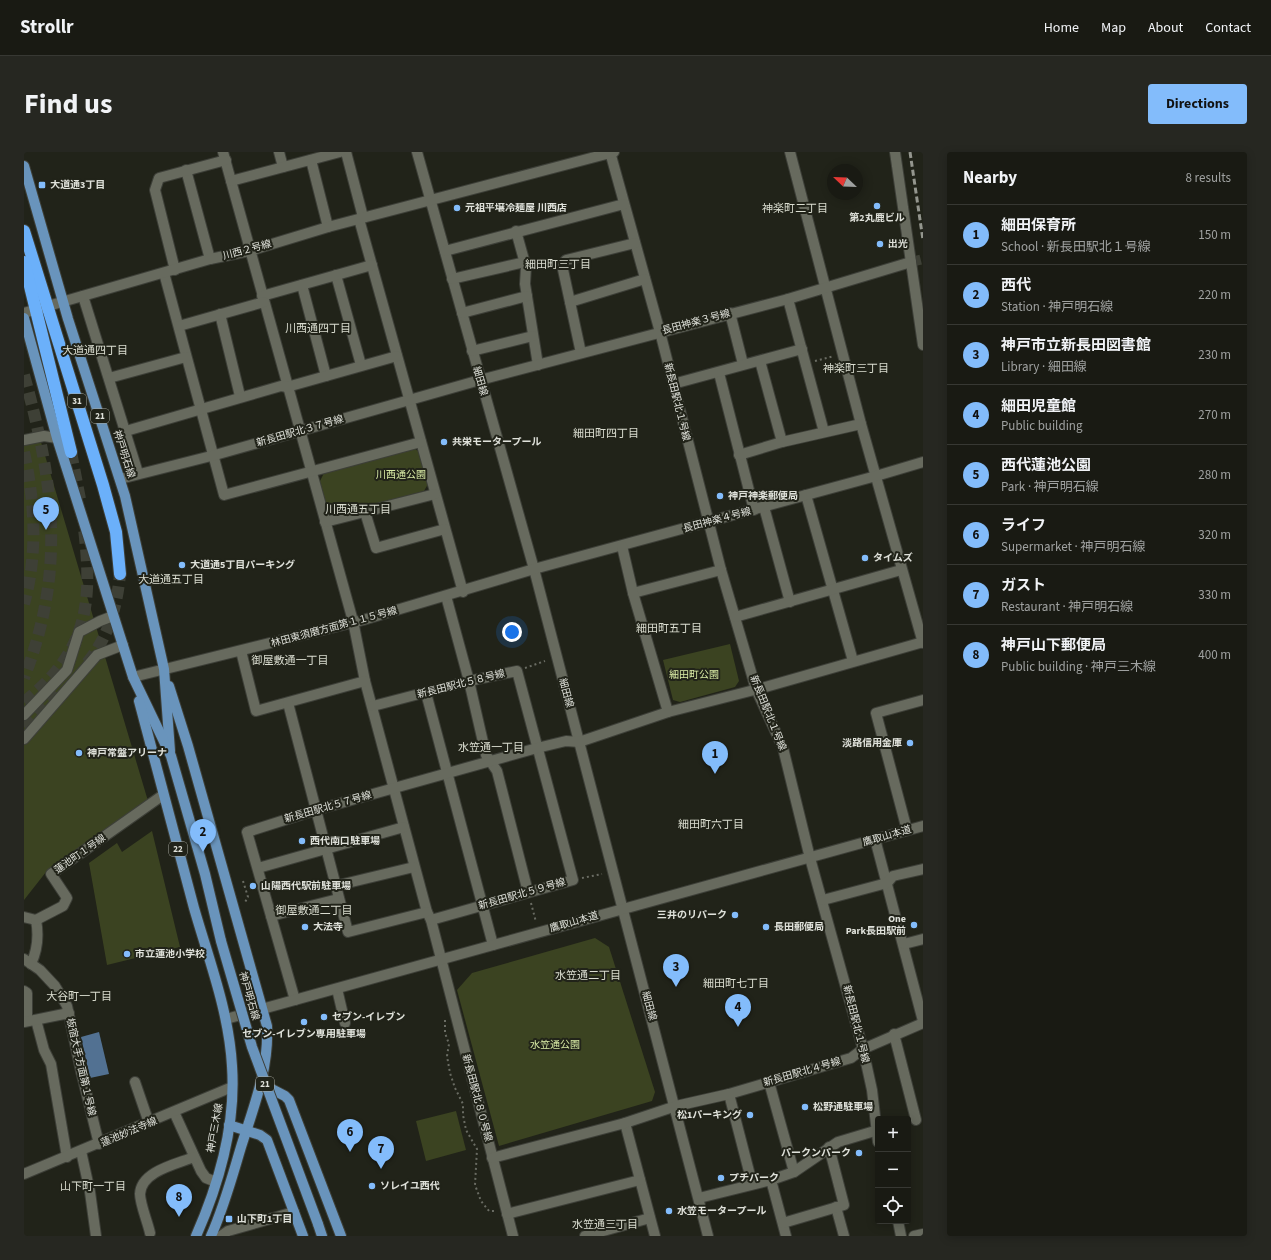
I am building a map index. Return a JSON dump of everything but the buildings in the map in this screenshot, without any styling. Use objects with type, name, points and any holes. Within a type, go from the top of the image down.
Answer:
[{"type":"highway","name":"31","points":[[24,231],[42,308],[71,452]]},
{"type":"highway","name":"31","points":[[24,262],[42,308],[103,485],[116,532],[120,574]]},
{"type":"main road","name":"神戸明石線","points":[[24,166],[63,301],[125,496],[164,669],[171,756]]},
{"type":"main road","name":"神戸明石線","points":[[24,318],[57,438],[133,677],[171,756],[205,874],[221,941],[252,1047],[322,1236]]},
{"type":"main road","points":[[164,669],[188,746],[267,1026],[268,1036],[268,1052],[262,1084],[224,1203],[211,1236]]},
{"type":"main road","name":"22","points":[[133,677],[226,1019]]},
{"type":"main road","name":"神戸三木線","points":[[196,1236],[216,1182],[229,1125],[232,1065],[226,1019]]},
{"type":"main road","points":[[262,1084],[286,1096],[289,1100],[341,1236]]},
{"type":"main road","points":[[229,1125],[260,1135],[267,1140],[303,1236]]},
{"type":"street","points":[[279,152],[283,167]]},
{"type":"street","points":[[231,181],[340,152]]},
{"type":"street","points":[[346,152],[372,265],[463,592]]},
{"type":"street","name":"細田線","points":[[417,152],[534,569],[676,1106],[708,1236]]},
{"type":"street","name":"川西２号線","points":[[24,312],[210,259],[249,251],[328,227],[611,152]]},
{"type":"street","name":"新長田駅北１号線","points":[[611,152],[660,332],[721,570],[756,690],[783,748],[810,858],[823,900],[863,1049],[872,1090],[875,1116]]},
{"type":"street","points":[[790,152],[842,354],[901,570],[923,642]]},
{"type":"street","points":[[895,152],[923,345]]},
{"type":"street","points":[[175,270],[155,190],[159,178],[224,156]]},
{"type":"street","name":"新長田駅北８０号線","points":[[224,156],[249,251],[353,621],[365,681],[373,706],[414,867],[441,960],[492,1158],[503,1212],[513,1236]]},
{"type":"street","points":[[311,160],[328,227]]},
{"type":"street","points":[[186,170],[210,259]]},
{"type":"street","points":[[445,251],[516,231],[624,204]]},
{"type":"street","points":[[516,231],[526,267],[525,284],[538,365]]},
{"type":"street","points":[[581,353],[562,265],[566,260],[635,243]]},
{"type":"street","points":[[452,279],[525,262]]},
{"type":"street","name":"長田神楽３号線","points":[[480,380],[730,313],[788,299],[911,262]]},
{"type":"street","points":[[179,326],[220,314],[302,285],[372,265]]},
{"type":"street","points":[[164,273],[186,357],[215,455],[224,495],[421,442]]},
{"type":"street","points":[[336,275],[361,366]]},
{"type":"street","points":[[570,302],[645,279]]},
{"type":"street","points":[[302,285],[326,376]]},
{"type":"street","points":[[82,296],[126,431],[138,473]]},
{"type":"street","points":[[462,313],[527,296]]},
{"type":"street","points":[[788,299],[824,432]]},
{"type":"street","points":[[730,313],[743,364]]},
{"type":"street","points":[[220,314],[240,396]]},
{"type":"street","points":[[472,351],[533,336]]},
{"type":"street","points":[[673,384],[802,349]]},
{"type":"street","points":[[126,431],[240,396],[281,386],[287,387],[397,356]]},
{"type":"street","points":[[108,378],[186,357]]},
{"type":"street","points":[[760,361],[782,442]]},
{"type":"street","points":[[718,373],[739,455],[759,508],[790,602]]},
{"type":"street","name":"新長田駅北３７号線","points":[[120,479],[138,473],[215,455],[480,380]]},
{"type":"street","points":[[739,455],[782,442],[861,424]]},
{"type":"street","points":[[24,440],[44,436],[57,438]]},
{"type":"street","name":"長田神楽４号線","points":[[534,569],[709,523],[923,462]]},
{"type":"street","points":[[325,522],[435,494]]},
{"type":"street","points":[[806,495],[853,661]]},
{"type":"street","points":[[366,512],[376,548],[445,529]]},
{"type":"street","points":[[622,546],[633,593],[668,712]]},
{"type":"street","name":"林田東須磨方面第１１５号線","points":[[133,677],[164,669],[181,667],[353,621],[363,620],[463,592],[534,569]]},
{"type":"street","points":[[633,593],[721,570]]},
{"type":"street","points":[[735,617],[901,570]]},
{"type":"street","points":[[446,596],[469,681],[486,755],[493,762],[497,771],[528,892]]},
{"type":"street","points":[[24,715],[67,670],[79,632],[113,616]]},
{"type":"street","name":"新長田駅北５７号線","points":[[294,1000],[247,832],[316,810],[393,788],[447,775],[537,748],[566,741],[579,742],[668,712],[756,690],[923,642]]},
{"type":"street","points":[[24,739],[97,655],[123,645]]},
{"type":"street","points":[[241,651],[256,711],[365,681]]},
{"type":"street","name":"新長田駅北５８号線","points":[[373,706],[517,670],[537,748]]},
{"type":"street","points":[[426,693],[493,945]]},
{"type":"street","points":[[907,830],[876,714],[923,700]]},
{"type":"street","points":[[271,916],[338,899],[288,703]]},
{"type":"street","name":"新長田駅北５９号線","points":[[338,899],[348,932],[482,905],[573,880],[537,748]]},
{"type":"street","name":"蓮池町１号線","points":[[36,920],[63,906],[67,898],[51,874],[164,795]]},
{"type":"street","name":"鷹取山本道","points":[[226,1019],[923,826]]},
{"type":"street","points":[[258,868],[404,827]]},
{"type":"street","points":[[875,839],[904,944],[923,1022]]},
{"type":"street","points":[[335,886],[414,867]]},
{"type":"street","points":[[823,900],[886,883],[894,876],[923,869]]},
{"type":"street","points":[[24,917],[36,920],[39,935],[36,953],[27,962]]},
{"type":"street","points":[[904,944],[923,939]]},
{"type":"street","name":"板宿大手方面第１号線","points":[[27,962],[40,970],[55,986],[68,1006],[81,1071],[99,1144]]},
{"type":"street","points":[[337,989],[345,1023]]},
{"type":"street","points":[[24,991],[27,993],[29,1021],[51,1064],[67,1157]]},
{"type":"street","points":[[29,1021],[69,1013]]},
{"type":"street","name":"新長田駅北４号線","points":[[492,1158],[625,1123],[676,1106],[729,1094],[851,1058],[863,1049],[923,1022]]},
{"type":"street","points":[[894,1034],[916,1120]]},
{"type":"street","points":[[135,1082],[149,1123]]},
{"type":"street","points":[[769,1082],[794,1172]]},
{"type":"street","name":"蓮池妙法寺線","points":[[24,1174],[99,1144],[232,1087]]},
{"type":"street","points":[[729,1094],[752,1183]]},
{"type":"street","points":[[174,1112],[194,1157],[206,1178],[216,1182]]},
{"type":"street","points":[[625,1123],[655,1236]]},
{"type":"street","points":[[699,1198],[752,1183],[771,1180],[794,1172],[838,1142],[875,1132]]},
{"type":"street","points":[[783,1223],[844,1204],[829,1147]]},
{"type":"street","points":[[81,1151],[90,1192],[96,1236]]},
{"type":"street","points":[[150,1233],[140,1194],[142,1186],[154,1173],[194,1157]]},
{"type":"street","points":[[503,1212],[640,1180]]},
{"type":"street","points":[[771,1180],[786,1236]]},
{"type":"street","points":[[836,1207],[844,1236]]},
{"type":"street","points":[[221,1236],[228,1231],[294,1212]]},
{"type":"street","points":[[585,1236],[650,1218]]},
{"type":"street","points":[[899,1224],[901,1236]]},
{"type":"street","points":[[914,1236],[923,1234]]},
{"type":"path","points":[[806,364],[842,354]]},
{"type":"path","points":[[517,670],[545,661]]},
{"type":"path","points":[[573,880],[602,874]]},
{"type":"path","points":[[243,881],[248,897],[244,904]]},
{"type":"path","points":[[528,892],[537,924]]},
{"type":"path","points":[[446,1019],[444,1024],[445,1034],[449,1044],[447,1056],[450,1074],[463,1104],[463,1116],[466,1130],[477,1149],[474,1185],[481,1201],[489,1211],[503,1212]]},
{"type":"green space","name":"神戸常盤アリーナ","points":[[41,442],[148,801],[46,872],[24,900],[24,445]]},
{"type":"green space","name":"川西通公園","points":[[413,448],[420,452],[428,484],[424,491],[334,515],[327,511],[319,483],[324,473]]},
{"type":"green space","name":"細田町公園","points":[[730,644],[739,681],[735,687],[680,702],[673,700],[663,660]]},
{"type":"green space","points":[[152,831],[180,947],[107,965],[89,863],[117,843],[122,852]]},
{"type":"green space","name":"水笠通公園","points":[[595,938],[609,947],[655,1092],[652,1101],[499,1146],[457,990],[472,973]]},
{"type":"green space","points":[[456,1111],[466,1150],[426,1161],[416,1121]]},
{"type":"water","points":[[99,1032],[109,1074],[90,1078],[81,1037]]},
{"type":"tunnel","points":[[911,262],[923,259]]},
{"type":"tunnel","points":[[24,375],[43,453],[51,527],[50,564],[46,601],[37,639],[24,678]]},
{"type":"tunnel","points":[[24,452],[33,509],[33,547],[24,604]]},
{"type":"tunnel","points":[[71,452],[80,499]]},
{"type":"tunnel","points":[[24,702],[45,683],[61,665],[73,645],[81,625],[86,604],[87,581],[87,556],[84,529]]},
{"type":"tunnel","points":[[87,663],[106,633],[117,598],[120,574]]},
{"type":"tunnel","points":[[24,727],[58,694]]},
{"type":"railway","points":[[910,152],[923,240]]},
{"type":"place","name":"大道通3丁目","points":[[42,185]]},
{"type":"place","name":"第2丸鹿ビル","points":[[877,206]]},
{"type":"place","name":"元祖平壌冷麺屋 川西店","points":[[457,208]]},
{"type":"place","name":"出光","points":[[880,244]]},
{"type":"place","name":"共栄モータープール","points":[[444,442]]},
{"type":"place","name":"神戸神楽郵便局","points":[[720,496]]},
{"type":"place","name":"西代蓮池公園","points":[[46,530]]},
{"type":"place","name":"タイムズ","points":[[865,558]]},
{"type":"place","name":"大道通5丁目パーキング","points":[[182,565]]},
{"type":"place","name":"淡路信用金庫","points":[[910,743]]},
{"type":"place","name":"神戸常盤アリーナ","points":[[79,753]]},
{"type":"place","name":"細田保育所","points":[[715,774]]},
{"type":"place","name":"西代南口駐車場","points":[[302,841]]},
{"type":"place","name":"西代","points":[[203,852]]},
{"type":"place","name":"山陽西代駅前駐車場","points":[[253,886]]},
{"type":"place","name":"三井のリパーク","points":[[735,915]]},
{"type":"place","name":"One Park長田駅前","points":[[914,925]]},
{"type":"place","name":"大法寺","points":[[305,927]]},
{"type":"place","name":"長田郵便局","points":[[766,927]]},
{"type":"place","name":"市立蓮池小学校","points":[[127,954]]},
{"type":"place","name":"神戸市立新長田図書館","points":[[676,987]]},
{"type":"place","name":"セブン-イレブン","points":[[324,1017]]},
{"type":"place","name":"セブン-イレブン専用駐車場","points":[[304,1022]]},
{"type":"place","name":"細田児童館","points":[[738,1027]]},
{"type":"place","name":"松野通駐車場","points":[[805,1107]]},
{"type":"place","name":"松1パーキング","points":[[750,1115]]},
{"type":"place","name":"ライフ","points":[[350,1152]]},
{"type":"place","name":"パークンパーク","points":[[859,1153]]},
{"type":"place","name":"ガスト","points":[[381,1169]]},
{"type":"place","name":"プチパーク","points":[[721,1178]]},
{"type":"place","name":"ソレイユ西代","points":[[372,1186]]},
{"type":"place","name":"水笠モータープール","points":[[669,1211]]},
{"type":"place","name":"神戸山下郵便局","points":[[179,1217]]},
{"type":"place","name":"山下町1丁目","points":[[229,1219]]},
{"type":"district","name":"神楽町二丁目","points":[[795,208]]},
{"type":"district","name":"細田町三丁目","points":[[558,264]]},
{"type":"district","name":"川西通四丁目","points":[[318,328]]},
{"type":"district","name":"大道通四丁目","points":[[95,350]]},
{"type":"district","name":"神楽町三丁目","points":[[856,368]]},
{"type":"district","name":"細田町四丁目","points":[[606,433]]},
{"type":"district","name":"川西通五丁目","points":[[358,509]]},
{"type":"district","name":"大道通五丁目","points":[[171,579]]},
{"type":"district","name":"細田町五丁目","points":[[669,628]]},
{"type":"district","name":"御屋敷通一丁目","points":[[290,660]]},
{"type":"district","name":"水笠通一丁目","points":[[491,747]]},
{"type":"district","name":"細田町六丁目","points":[[711,824]]},
{"type":"district","name":"御屋敷通二丁目","points":[[314,910]]},
{"type":"district","name":"水笠通二丁目","points":[[588,975]]},
{"type":"district","name":"細田町七丁目","points":[[736,983]]},
{"type":"district","name":"大谷町一丁目","points":[[79,996]]},
{"type":"district","name":"山下町一丁目","points":[[93,1186]]},
{"type":"district","name":"水笠通三丁目","points":[[605,1224]]}]
